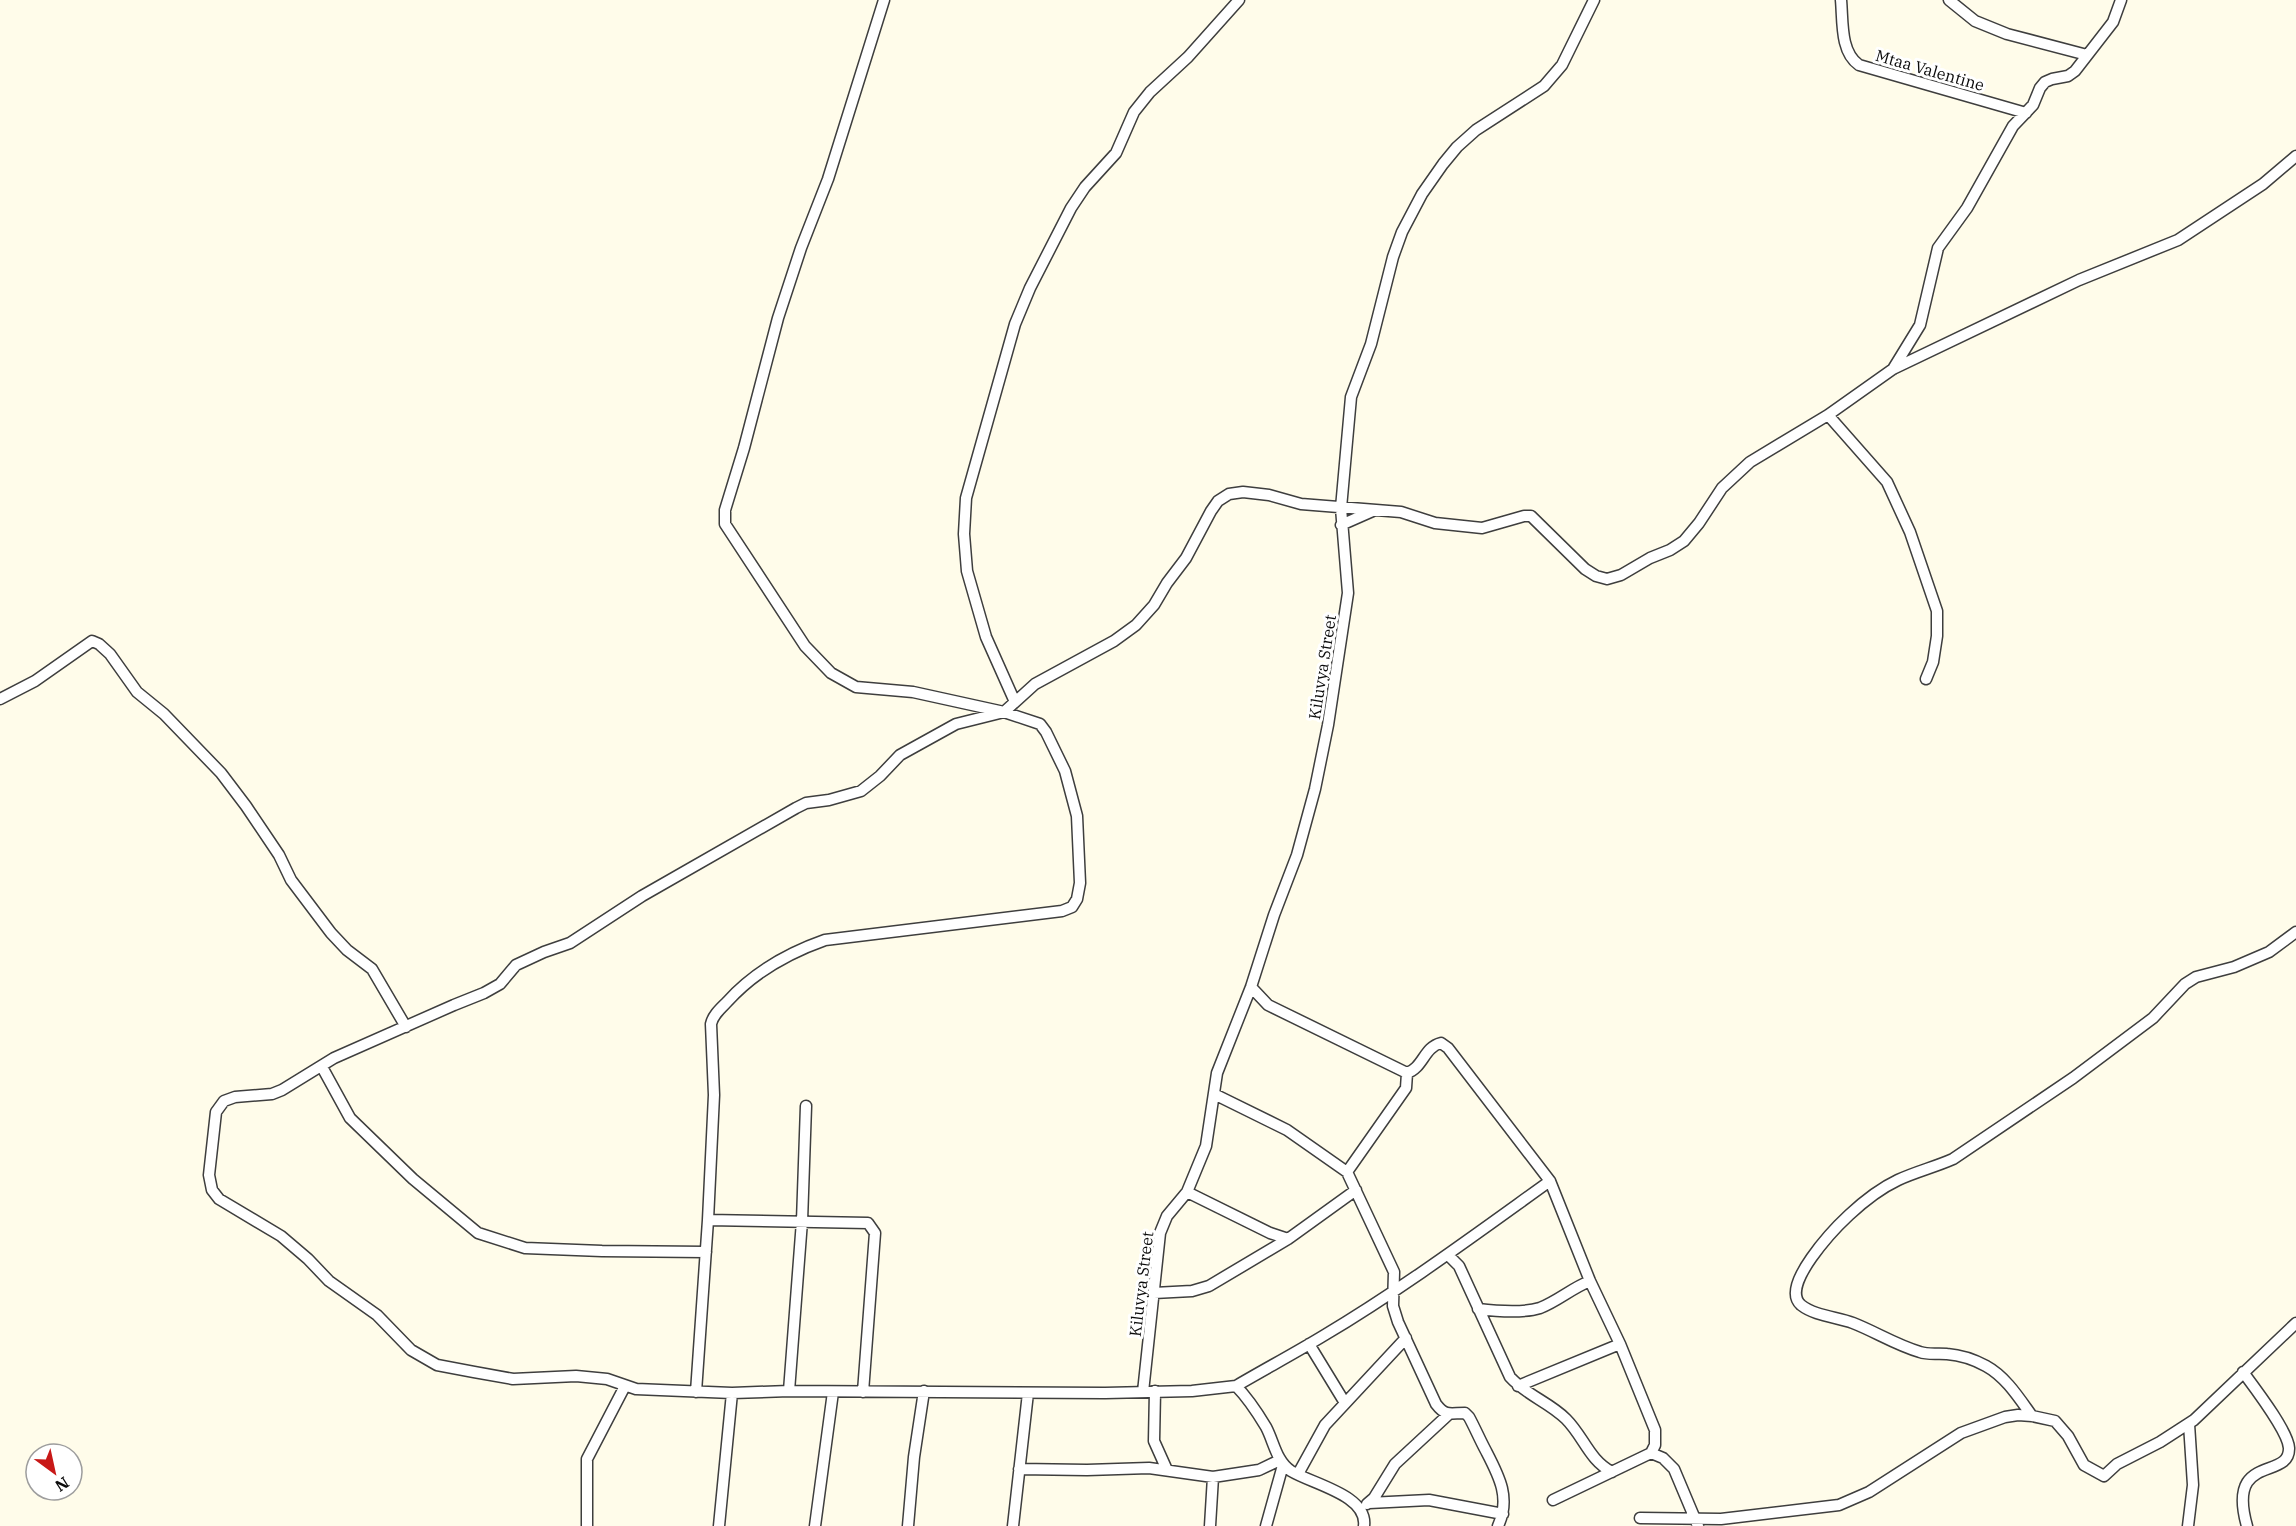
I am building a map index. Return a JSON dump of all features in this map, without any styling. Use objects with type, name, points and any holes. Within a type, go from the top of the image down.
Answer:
[{"type":"street","points":[[696,1392],[714,1095],[711,1024],[713,1017],[739,988],[767,968],[796,951],[825,940],[1062,911],[1072,907],[1077,899],[1080,883],[1077,816],[1065,771],[1040,724],[1004,712],[913,692],[856,687],[831,673],[805,646],[725,524],[725,510],[744,448],[778,318],[801,248],[828,179],[884,0]]},
{"type":"street","points":[[1015,702],[986,638],[967,571],[964,534],[966,498],[1015,324],[1030,288],[1071,208],[1085,187],[1116,153],[1134,112],[1150,92],[1188,57],[1239,0]]},
{"type":"street","name":"Kiluvya Street","points":[[1143,1392],[1160,1233],[1167,1216],[1186,1192],[1206,1146],[1217,1073],[1251,987],[1274,915],[1297,855],[1315,789],[1328,725],[1348,593],[1341,508],[1351,396],[1371,344],[1393,257],[1402,232],[1422,195],[1456,147],[1476,130],[1544,86],[1562,65],[1594,0]]},
{"type":"street","name":"Mtaa Valentine","points":[[1841,0],[1846,48],[1852,60],[1859,65],[2026,113]]},
{"type":"street","points":[[1949,0],[1975,21],[2007,34],[2087,55]]},
{"type":"street","points":[[1893,369],[1920,325],[1938,248],[1966,208],[2013,126],[2033,105],[2045,82],[2052,78],[2068,76],[2087,55],[2113,22],[2121,0]]},
{"type":"street","points":[[1550,1181],[1448,1255],[1309,1344],[1236,1386],[1192,1391],[1143,1392],[789,1391],[732,1393],[649,1390],[625,1386],[607,1379],[576,1376],[513,1378],[437,1365],[411,1350],[377,1315],[329,1281],[281,1236],[219,1199],[212,1190],[209,1175],[216,1112],[224,1101],[235,1097],[272,1094],[282,1090],[334,1058],[492,989],[500,984],[516,965],[570,943],[642,897],[806,802],[829,800],[861,791],[880,776],[900,755],[956,724],[1004,712],[1035,684],[1113,641],[1136,625],[1154,604],[1186,558],[1211,511],[1218,501],[1229,494],[1243,492],[1269,495],[1301,504],[1401,512],[1436,523],[1482,528],[1531,516],[1585,569],[1596,576],[1607,579],[1621,575],[1684,541],[1722,488],[1750,462],[1828,415],[1893,369],[2079,280],[2178,240],[2263,184],[2296,156]]},
{"type":"street","points":[[1828,415],[1887,482],[1910,532],[1937,611],[1938,636],[1933,662],[1926,680]]},
{"type":"street","points":[[1341,525],[1376,509]]},
{"type":"street","points":[[0,699],[34,681],[92,641],[99,644],[110,654],[137,692],[164,714],[221,773],[273,846],[291,880],[331,933],[347,950],[372,969],[406,1027]]},
{"type":"street","points":[[2032,1416],[2007,1383],[1985,1366],[1948,1354],[1921,1353],[1891,1342],[1852,1323],[1802,1306],[1796,1292],[1804,1267],[1849,1215],[1882,1190],[1898,1180],[1953,1159],[2073,1078],[2153,1018],[2178,991],[2196,977],[2234,967],[2269,952],[2296,932]]},
{"type":"street","points":[[1251,987],[1268,1005],[1407,1073]]},
{"type":"street","points":[[1407,1073],[1419,1066],[1435,1044],[1441,1043],[1448,1047],[1550,1181],[1590,1281],[1620,1344],[1655,1430],[1655,1445],[1651,1453],[1553,1500]]},
{"type":"street","points":[[322,1067],[350,1118],[413,1179],[478,1233],[525,1248],[706,1252]]},
{"type":"street","points":[[1347,1172],[1406,1088],[1407,1073]]},
{"type":"street","points":[[1214,1094],[1287,1130],[1347,1172],[1394,1272],[1393,1306],[1436,1404],[1442,1412],[1465,1413],[1497,1472],[1503,1489],[1503,1514],[1498,1526]]},
{"type":"street","points":[[789,1391],[802,1221],[806,1107]]},
{"type":"street","points":[[1154,1293],[1192,1291],[1209,1286],[1288,1239],[1356,1190]]},
{"type":"street","points":[[1186,1192],[1270,1233],[1288,1239]]},
{"type":"street","points":[[708,1220],[868,1223],[875,1233],[863,1392]]},
{"type":"street","points":[[1448,1255],[1459,1266],[1510,1377],[1518,1386],[1555,1408],[1568,1421],[1590,1455],[1612,1472]]},
{"type":"street","points":[[1478,1310],[1537,1309],[1590,1281]]},
{"type":"street","points":[[1640,1518],[1696,1522],[1839,1504],[1869,1492],[1961,1433],[2005,1417],[2032,1416],[2055,1421],[2068,1436],[2084,1465],[2104,1476],[2117,1464],[2190,1424],[2296,1323]]},
{"type":"street","points":[[1298,1474],[1325,1425],[1406,1338]]},
{"type":"street","points":[[1309,1344],[1345,1403]]},
{"type":"street","points":[[1518,1386],[1620,1344]]},
{"type":"street","points":[[2243,1372],[2265,1402],[2288,1442],[2289,1450],[2283,1460],[2253,1475],[2245,1482],[2241,1492],[2241,1507],[2247,1526]]},
{"type":"street","points":[[587,1526],[587,1459],[625,1386]]},
{"type":"street","points":[[1236,1386],[1247,1396],[1267,1429],[1281,1462],[1298,1474],[1364,1505],[1394,1500],[1429,1500],[1503,1514]]},
{"type":"street","points":[[908,1526],[914,1457],[924,1391]]},
{"type":"street","points":[[1155,1391],[1154,1441],[1167,1470]]},
{"type":"street","points":[[815,1526],[832,1392]]},
{"type":"street","points":[[719,1526],[732,1393]]},
{"type":"street","points":[[1013,1526],[1028,1393]]},
{"type":"street","points":[[1364,1526],[1364,1505],[1395,1464],[1449,1414]]},
{"type":"street","points":[[2188,1526],[2193,1485],[2190,1424]]},
{"type":"street","points":[[1651,1453],[1663,1458],[1674,1469],[1696,1522]]},
{"type":"street","points":[[1019,1469],[1149,1468],[1213,1477],[1259,1470],[1281,1462]]},
{"type":"street","points":[[1266,1526],[1281,1462]]},
{"type":"street","points":[[1210,1526],[1213,1477]]}]
